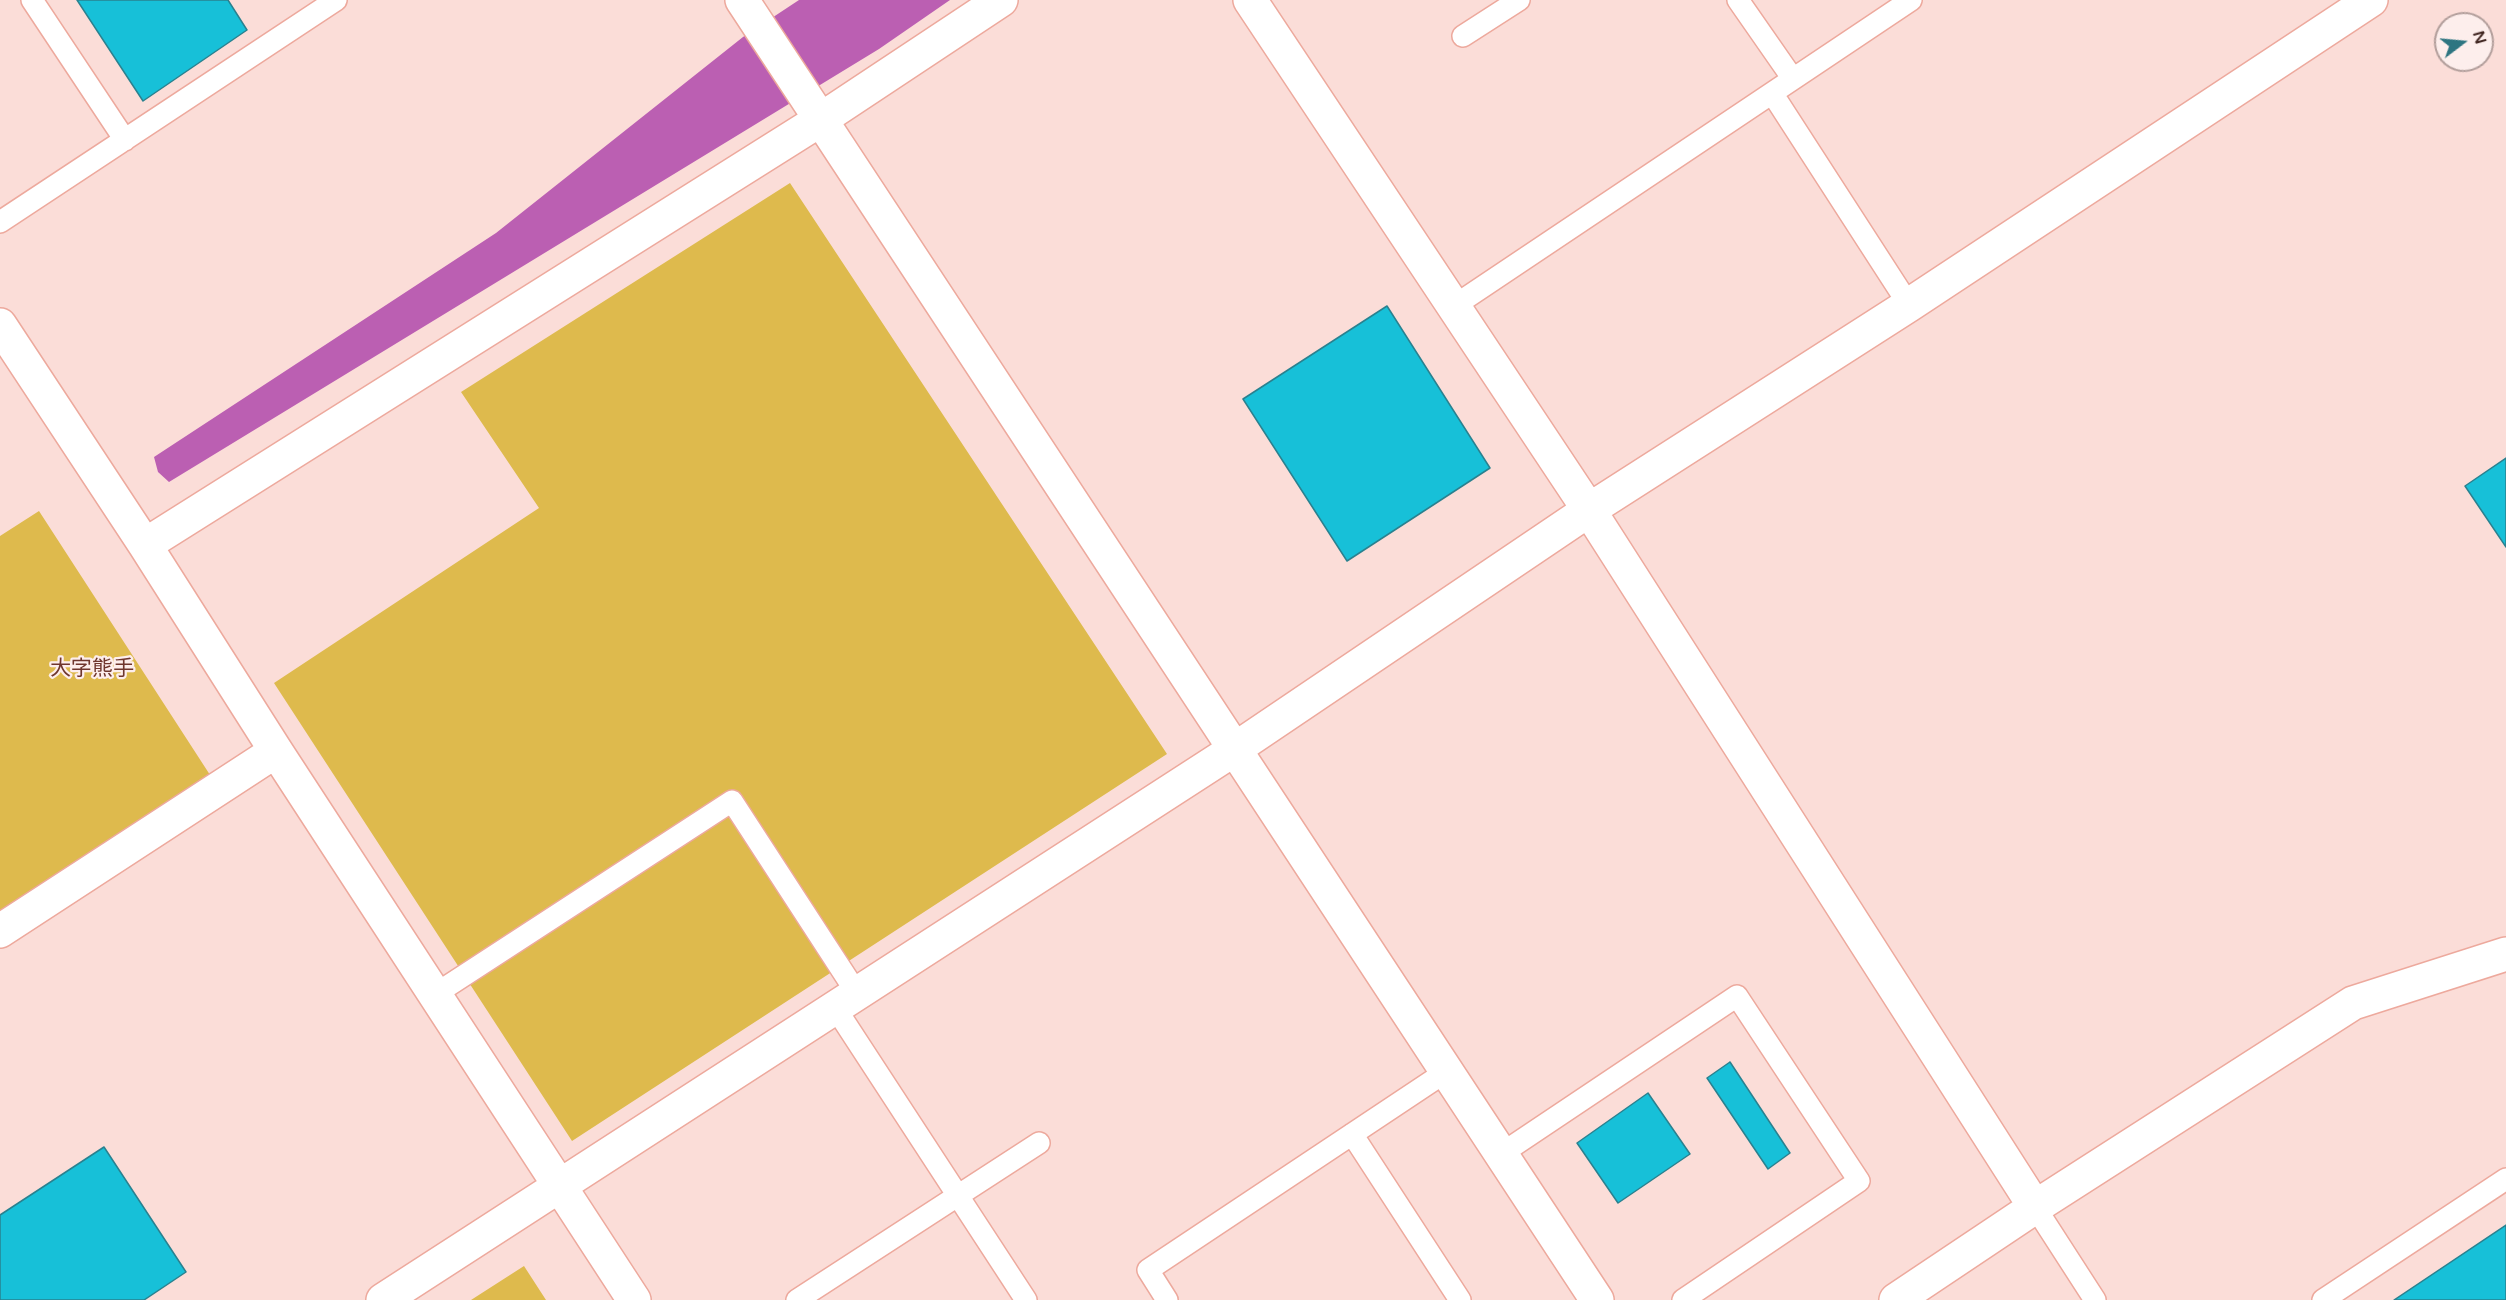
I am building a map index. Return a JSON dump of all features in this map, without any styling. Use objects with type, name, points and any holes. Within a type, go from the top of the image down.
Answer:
[{"type":"street","points":[[146,545],[1001,0]]},
{"type":"street","points":[[1250,0],[1590,510],[2035,1207]]},
{"type":"street","points":[[383,1300],[1235,749],[1590,510],[1909,305],[2371,0]]},
{"type":"street","points":[[749,11],[1597,1300]]},
{"type":"street","points":[[0,325],[146,545],[276,751],[634,1300]]},
{"type":"street","points":[[0,931],[276,751]]},
{"type":"street","points":[[1896,1300],[2035,1207],[2353,1003],[2506,954]]},
{"type":"lane","points":[[32,0],[125,140]]},
{"type":"lane","points":[[0,222],[336,0]]},
{"type":"lane","points":[[1463,36],[1519,0]]},
{"type":"lane","points":[[1738,0],[1793,79]]},
{"type":"lane","points":[[1454,306],[1911,0]]},
{"type":"lane","points":[[1772,93],[1909,305]]},
{"type":"lane","points":[[434,995],[732,801],[958,1196],[1026,1300]]},
{"type":"lane","points":[[1502,1154],[1737,996],[1859,1181],[1683,1300]]},
{"type":"lane","points":[[1167,1300],[1148,1270],[1447,1071]]},
{"type":"lane","points":[[1352,1134],[1460,1300]]},
{"type":"lane","points":[[797,1300],[1039,1143]]},
{"type":"lane","points":[[2323,1300],[2506,1179]]},
{"type":"lane","points":[[2035,1207],[2095,1300]]},
{"type":"shaded area","points":[[799,0],[950,0],[879,49],[169,482],[158,472],[154,457],[496,233],[743,37]]},
{"type":"shaded area","points":[[790,183],[1167,754],[572,1141],[274,683],[539,508],[461,392]]},
{"type":"shaded area","points":[[39,511],[212,778],[0,915],[0,536]]},
{"type":"shaded area","points":[[524,1266],[546,1300],[471,1300]]},
{"type":"building","points":[[77,0],[228,0],[247,30],[143,101]]},
{"type":"building","points":[[1387,306],[1490,468],[1347,561],[1243,399]]},
{"type":"building","points":[[2506,458],[2506,547],[2465,486]]},
{"type":"building","points":[[1730,1062],[1790,1153],[1768,1169],[1707,1078]]},
{"type":"building","points":[[1648,1093],[1690,1154],[1618,1203],[1577,1143]]},
{"type":"building","points":[[104,1147],[186,1272],[144,1300],[0,1300],[0,1215]]},
{"type":"building","points":[[2506,1225],[2506,1300],[2394,1300]]},
{"type":"district","name":"大字熊手","points":[[92,669]]}]
